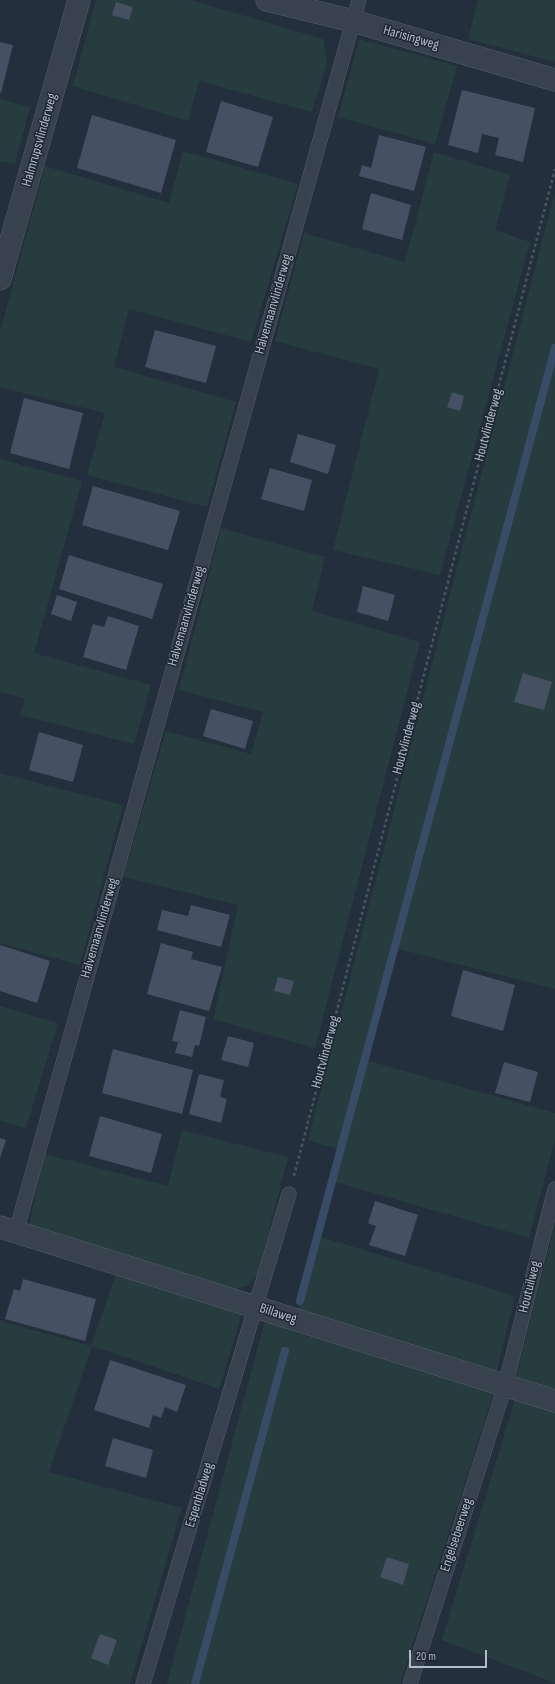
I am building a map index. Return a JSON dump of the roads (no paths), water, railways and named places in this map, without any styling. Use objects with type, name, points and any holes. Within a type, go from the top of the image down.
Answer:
[{"type":"street","name":"Halmrupsvlinderweg","points":[[0,279],[79,0]]},
{"type":"street","name":"Harisingweg","points":[[267,0],[353,21],[555,80]]},
{"type":"street","name":"Billaweg","points":[[8,1230],[257,1307],[555,1402]]},
{"type":"lane","name":"Halvemaanvlinderweg","points":[[8,1230],[360,0]]},
{"type":"lane","name":"Houtuilweg","points":[[505,1386],[555,1189]]},
{"type":"lane","points":[[257,1307],[289,1194]]},
{"type":"lane","name":"Espenbladweg","points":[[143,1684],[257,1307]]},
{"type":"lane","name":"Engelsebeerweg","points":[[410,1684],[505,1386]]},
{"type":"waterway","points":[[300,1301],[555,348]]},
{"type":"waterway","points":[[195,1684],[285,1351]]}]
